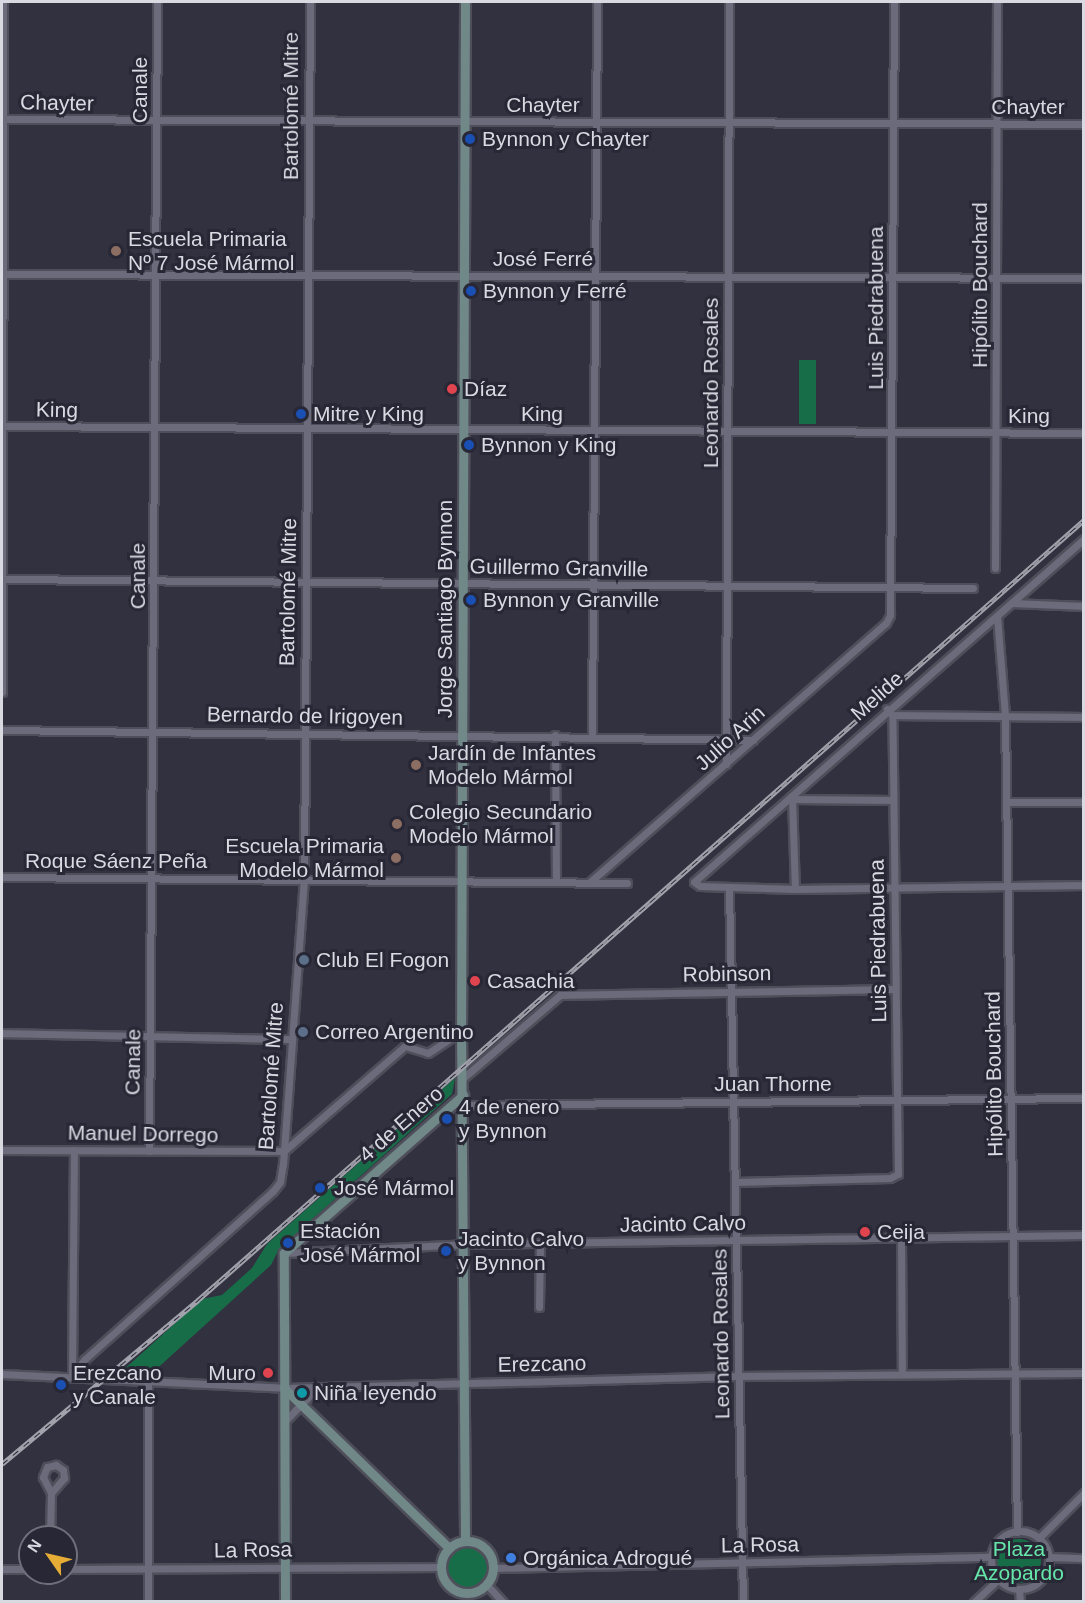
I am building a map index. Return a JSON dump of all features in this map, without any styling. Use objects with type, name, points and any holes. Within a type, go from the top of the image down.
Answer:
[{"type":"street","points":[[2,692],[3,2]]},
{"type":"street","name":"Canale","points":[[149,1151],[157,2]]},
{"type":"street","name":"Bartolomé Mitre","points":[[72,1376],[85,1359],[280,1182],[304,881],[310,2]]},
{"type":"street","name":"Jorge Santiago Bynnon","points":[[465,2],[461,1036],[465,1244],[465,1541]]},
{"type":"street","points":[[592,735],[597,276],[597,2]]},
{"type":"street","name":"Leonardo Rosales","points":[[726,764],[729,2]]},
{"type":"street","name":"Luis Piedrabuena","points":[[890,615],[894,2]]},
{"type":"street","name":"Hipólito Bouchard","points":[[995,568],[997,2]]},
{"type":"street","name":"Chayter","points":[[2,119],[1083,124]]},
{"type":"street","name":"José Ferré","points":[[2,273],[1083,278]]},
{"type":"street","name":"King","points":[[2,426],[463,431],[727,430],[1083,433]]},
{"type":"street","name":"Melide","points":[[729,887],[700,886],[694,882],[890,712],[1083,539]]},
{"type":"street","name":"Guillermo Granville","points":[[2,579],[973,588]]},
{"type":"street","points":[[1012,603],[1083,606]]},
{"type":"street","name":"Julio Arin","points":[[590,882],[753,740],[890,615]]},
{"type":"street","name":"Hipólito Bouchard","points":[[997,616],[1000,624],[1005,716],[1017,1532]]},
{"type":"street","points":[[890,712],[1083,717]]},
{"type":"street","name":"Luis Piedrabuena","points":[[735,1182],[890,1178],[898,1174],[890,712]]},
{"type":"street","name":"Bernardo de Irigoyen","points":[[2,730],[592,735],[753,740]]},
{"type":"street","points":[[555,735],[556,882]]},
{"type":"street","points":[[795,889],[792,797],[891,800]]},
{"type":"street","points":[[1006,802],[1083,802]]},
{"type":"street","name":"Roque Sáenz Peña","points":[[2,877],[627,883]]},
{"type":"street","points":[[729,887],[795,889],[1083,885]]},
{"type":"street","name":"Leonardo Rosales","points":[[729,887],[743,1602]]},
{"type":"street","name":"Robinson","points":[[462,1079],[560,995],[732,989],[894,989]]},
{"type":"street","points":[[2,1033],[292,1039]]},
{"type":"street","points":[[284,1150],[405,1046],[428,1053],[453,1037],[461,1036]]},
{"type":"street","name":"Juan Thorne","points":[[463,1100],[734,1101],[1083,1098]]},
{"type":"street","name":"4 de Enero","points":[[284,1253],[463,1100]]},
{"type":"street","name":"Manuel Dorrego","points":[[2,1150],[284,1150]]},
{"type":"street","points":[[72,1376],[74,1150]]},
{"type":"street","name":"Jacinto Calvo","points":[[284,1253],[465,1244],[901,1240],[1083,1235]]},
{"type":"street","points":[[901,1240],[902,1374]]},
{"type":"street","points":[[538,1307],[540,1243]]},
{"type":"street","points":[[284,1253],[285,1602]]},
{"type":"street","name":"Erezcano","points":[[2,1374],[284,1388],[738,1376],[1083,1373]]},
{"type":"street","points":[[147,1382],[148,1602]]},
{"type":"street","points":[[285,1421],[318,1387]]},
{"type":"street","points":[[284,1388],[449,1548]]},
{"type":"street","points":[[50,1525],[51,1493]]},
{"type":"street","points":[[1039,1538],[1083,1493]]},
{"type":"street","points":[[1017,1532],[1039,1538],[1049,1557],[1040,1581],[1019,1589],[998,1580],[992,1557],[997,1542],[1017,1532]]},
{"type":"street","points":[[465,1541],[482,1546],[493,1568],[486,1584],[466,1597],[451,1588],[441,1567],[449,1548],[465,1541]]},
{"type":"street","name":"La Rosa","points":[[493,1568],[992,1557]]},
{"type":"street","points":[[1049,1557],[1083,1558]]},
{"type":"street","name":"La Rosa","points":[[78,1569],[285,1566],[441,1567]]},
{"type":"street","points":[[2,1569],[18,1569]]},
{"type":"street","points":[[974,1602],[998,1580]]},
{"type":"street","points":[[486,1584],[503,1602]]},
{"type":"street","points":[[1019,1589],[1020,1602]]},
{"type":"green space","points":[[799,360],[816,360],[816,424],[799,424]]},
{"type":"green space","points":[[455,1078],[452,1094],[279,1249],[271,1265],[151,1374],[120,1373],[202,1299],[222,1295],[252,1268],[267,1244]]},
{"type":"green space","name":"Plaza Azopardo","points":[[1019,1539],[1035,1545],[1041,1561],[1035,1577],[1019,1583],[1003,1577],[997,1561],[1003,1545]]},
{"type":"green space","points":[[467,1545],[476,1546],[483,1551],[488,1558],[488,1576],[483,1583],[476,1588],[467,1589],[458,1588],[451,1583],[446,1576],[445,1567],[446,1558],[451,1551],[458,1546]]},
{"type":"railway","points":[[2,1464],[198,1300],[1084,520]]},
{"type":"place","name":"Bynnon y Chayter","points":[[470,139]]},
{"type":"place","name":"Escuela Primaria Nº 7 José Mármol","points":[[116,251]]},
{"type":"place","name":"Bynnon y Ferré","points":[[471,291]]},
{"type":"place","name":"Díaz","points":[[452,389]]},
{"type":"place","name":"Mitre y King","points":[[301,414]]},
{"type":"place","name":"Bynnon y King","points":[[469,445]]},
{"type":"place","name":"Bynnon y Granville","points":[[471,600]]},
{"type":"place","name":"Jardín de Infantes Modelo Mármol","points":[[416,765]]},
{"type":"place","name":"Colegio Secundario Modelo Mármol","points":[[397,824]]},
{"type":"place","name":"Escuela Primaria Modelo Mármol","points":[[396,858]]},
{"type":"place","name":"Club El Fogon","points":[[304,960]]},
{"type":"place","name":"Casachia","points":[[475,981]]},
{"type":"place","name":"Correo Argentino","points":[[303,1032]]},
{"type":"place","name":"4 de enero y Bynnon","points":[[447,1119]]},
{"type":"place","name":"José Mármol","points":[[320,1188]]},
{"type":"place","name":"Ceija","points":[[865,1232]]},
{"type":"place","name":"Estación José Mármol","points":[[288,1243]]},
{"type":"place","name":"Jacinto Calvo y Bynnon","points":[[446,1251]]},
{"type":"place","name":"Muro","points":[[268,1373]]},
{"type":"place","name":"Erezcano y Canale","points":[[61,1385]]},
{"type":"place","name":"Niña leyendo","points":[[302,1393]]},
{"type":"place","name":"Orgánica Adrogué","points":[[511,1558]]}]
